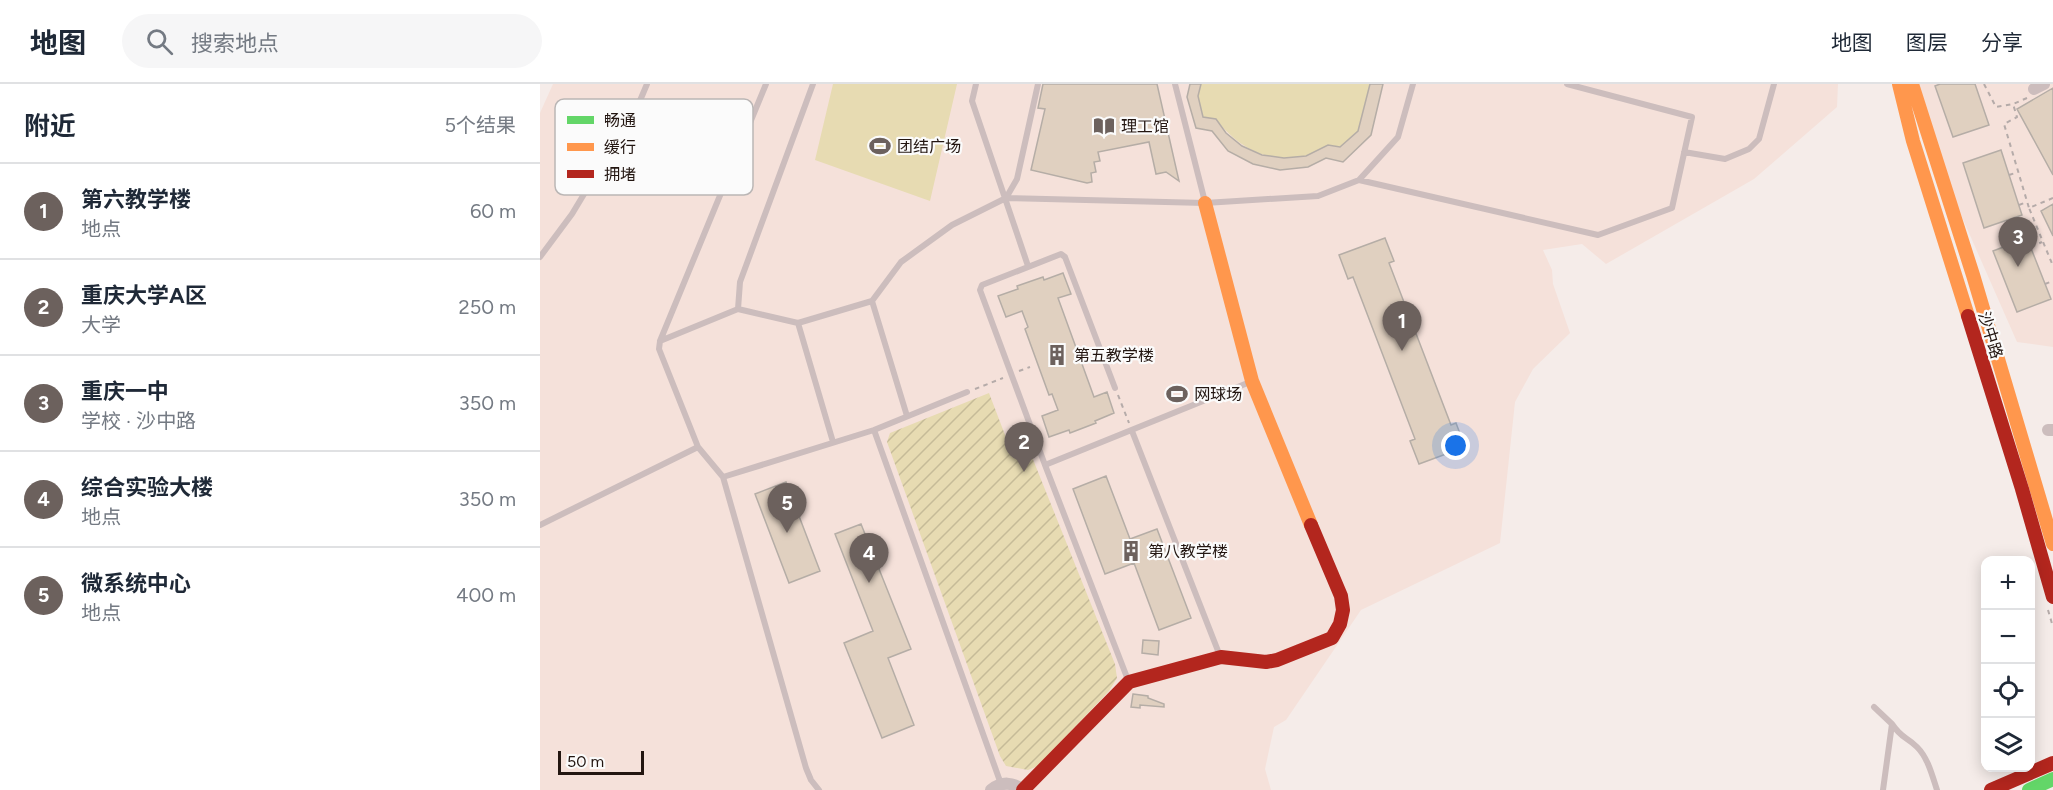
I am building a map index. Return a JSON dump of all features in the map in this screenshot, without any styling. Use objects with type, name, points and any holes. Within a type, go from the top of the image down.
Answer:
[{"type":"main road","name":"沙中路","points":[[1899,84],[1913,141],[2022,489],[2053,597]]},
{"type":"main road","name":"沙中路","points":[[1912,84],[1973,275],[2053,544]]},
{"type":"main road","points":[[1023,790],[1129,682],[1221,657],[1266,662],[1277,660],[1332,638],[1340,624],[1343,610],[1341,596],[1252,381],[1205,203]]},
{"type":"main road","points":[[1991,790],[2053,763]]},
{"type":"main road","points":[[2029,790],[2053,779]]},
{"type":"street","points":[[996,787],[1009,783],[1023,790]]},
{"type":"lane","points":[[641,99],[647,84]]},
{"type":"lane","points":[[753,116],[766,84]]},
{"type":"lane","points":[[738,309],[740,282],[813,84]]},
{"type":"lane","points":[[976,84],[972,101],[1028,266]]},
{"type":"lane","points":[[1006,198],[1017,179],[1038,84]]},
{"type":"lane","points":[[1175,84],[1205,203]]},
{"type":"lane","points":[[660,341],[738,309],[798,323],[872,301],[901,262],[952,225],[1006,198],[1205,203],[1318,196],[1359,180],[1398,137],[1413,84]]},
{"type":"lane","points":[[1359,180],[1598,236],[1672,208],[1692,117],[1566,84]]},
{"type":"lane","points":[[1684,152],[1725,159],[1749,149],[1759,139],[1774,84]]},
{"type":"lane","points":[[540,257],[583,195]]},
{"type":"lane","points":[[720,195],[660,341],[659,349],[698,447],[723,477],[806,768],[819,790]]},
{"type":"lane","points":[[1115,388],[1065,257],[1061,254],[982,285],[980,290],[1011,375],[1129,682]]},
{"type":"lane","points":[[872,301],[907,417]]},
{"type":"lane","points":[[798,323],[833,442]]},
{"type":"lane","points":[[1045,465],[1252,381]]},
{"type":"lane","points":[[723,477],[874,430],[967,392]]},
{"type":"lane","points":[[874,430],[996,787]]},
{"type":"lane","points":[[1132,431],[1221,657]]},
{"type":"lane","points":[[540,525],[698,447]]},
{"type":"lane","points":[[1874,707],[1892,724],[1900,736],[1917,747],[1928,763],[1937,790]]},
{"type":"lane","points":[[1883,790],[1892,724]]},
{"type":"path","points":[[1984,84],[1996,107],[2013,104],[2037,89]]},
{"type":"path","points":[[2013,104],[2017,117],[2004,124],[2029,208],[2053,266]]},
{"type":"path","points":[[2009,175],[2018,172]]},
{"type":"path","points":[[2029,208],[2053,198]]},
{"type":"path","points":[[2019,204],[2027,202]]},
{"type":"path","points":[[2031,247],[2043,242]]},
{"type":"path","points":[[2045,284],[2053,281]]},
{"type":"path","points":[[967,392],[1030,367]]},
{"type":"path","points":[[1115,388],[1132,431]]},
{"type":"shaded area","points":[[553,84],[1838,84],[1837,107],[1754,179],[1606,264],[1582,244],[1543,250],[1552,270],[1553,284],[1570,333],[1533,369],[1515,402],[1500,543],[1361,610],[1286,720],[1274,727],[1265,769],[1271,790],[540,790],[540,113]]},
{"type":"shaded area","name":"团结广场","points":[[833,84],[957,84],[930,201],[815,160]]},
{"type":"shaded area","points":[[1201,84],[1370,84],[1358,131],[1340,147],[1325,147],[1305,156],[1279,158],[1255,151],[1234,138],[1216,119],[1203,117],[1198,96]]},
{"type":"shaded area","points":[[1916,84],[2053,84],[2053,347],[2017,342],[1958,208]]},
{"type":"shaded area","points":[[989,393],[1010,448],[1026,442],[1115,664],[1117,678],[1109,691],[1038,766],[1028,770],[1006,766],[1000,756],[887,442],[890,433]]},
{"type":"building","name":"理工馆","points":[[1043,84],[1157,84],[1179,181],[1166,172],[1156,174],[1149,142],[1098,152],[1100,161],[1094,162],[1096,172],[1091,173],[1092,182],[1087,183],[1031,170],[1045,109],[1038,108]]},
{"type":"building","points":[[1190,84],[1201,84],[1198,96],[1203,117],[1216,119],[1226,133],[1242,146],[1262,155],[1284,158],[1306,156],[1328,145],[1340,147],[1358,131],[1370,84],[1383,84],[1371,135],[1343,162],[1326,158],[1308,167],[1280,170],[1253,164],[1228,151],[1212,131],[1196,128],[1187,97]]},
{"type":"building","points":[[1975,84],[1989,125],[1953,137],[1935,86]]},
{"type":"building","points":[[2053,88],[2053,175],[2017,109]]},
{"type":"building","points":[[2001,150],[2022,215],[1984,228],[1963,163]]},
{"type":"building","points":[[2053,204],[2053,236],[2041,211]]},
{"type":"building","points":[[1385,238],[1394,261],[1389,263],[1451,425],[1456,423],[1465,447],[1419,464],[1410,441],[1415,439],[1353,277],[1348,279],[1339,255]]},
{"type":"building","points":[[2027,238],[2051,299],[2017,312],[1993,251]]},
{"type":"building","name":"第五教学楼","points":[[1063,273],[1071,294],[1058,298],[1094,397],[1107,392],[1114,413],[1070,433],[1069,430],[1049,437],[1042,416],[1058,410],[1052,394],[1049,395],[1025,329],[1028,327],[1022,311],[1006,317],[998,296],[1018,289],[1017,286]]},
{"type":"building","name":"第八教学楼","points":[[1106,476],[1130,539],[1157,529],[1191,618],[1159,630],[1134,563],[1105,574],[1073,489]]},
{"type":"building","points":[[786,482],[820,571],[789,583],[755,494]]},
{"type":"building","points":[[861,524],[911,649],[888,658],[914,725],[882,738],[844,643],[873,631],[835,534]]},
{"type":"building","points":[[1143,640],[1159,641],[1158,655],[1142,653]]},
{"type":"building","points":[[1133,694],[1148,696],[1164,704],[1164,707],[1140,705],[1140,708],[1131,707]]},
{"type":"traffic: fast","points":[[2029,790],[2053,779]]},
{"type":"traffic: slow","points":[[1899,84],[1913,141],[1968,316]]},
{"type":"traffic: slow","points":[[1912,84],[1973,275],[2053,544]]},
{"type":"traffic: slow","points":[[1205,203],[1252,381],[1311,525]]},
{"type":"traffic: jam","points":[[1968,316],[2053,597]]},
{"type":"traffic: jam","points":[[1023,790],[1129,682],[1221,657],[1266,662],[1277,660],[1332,638],[1340,624],[1343,610],[1341,596],[1311,525]]},
{"type":"traffic: jam","points":[[1991,790],[2053,763]]},
{"type":"place","name":"理工馆","points":[[1104,126]]},
{"type":"place","name":"团结广场","points":[[880,146]]},
{"type":"place","name":"重庆一中","points":[[2018,267]]},
{"type":"place","name":"第六教学楼","points":[[1402,351]]},
{"type":"place","name":"第五教学楼","points":[[1057,355]]},
{"type":"place","name":"网球场","points":[[1177,394]]},
{"type":"place","name":"重庆大学A区","points":[[1024,472]]},
{"type":"place","name":"微系统中心","points":[[787,533]]},
{"type":"place","name":"第八教学楼","points":[[1131,551]]},
{"type":"place","name":"综合实验大楼","points":[[869,583]]}]
